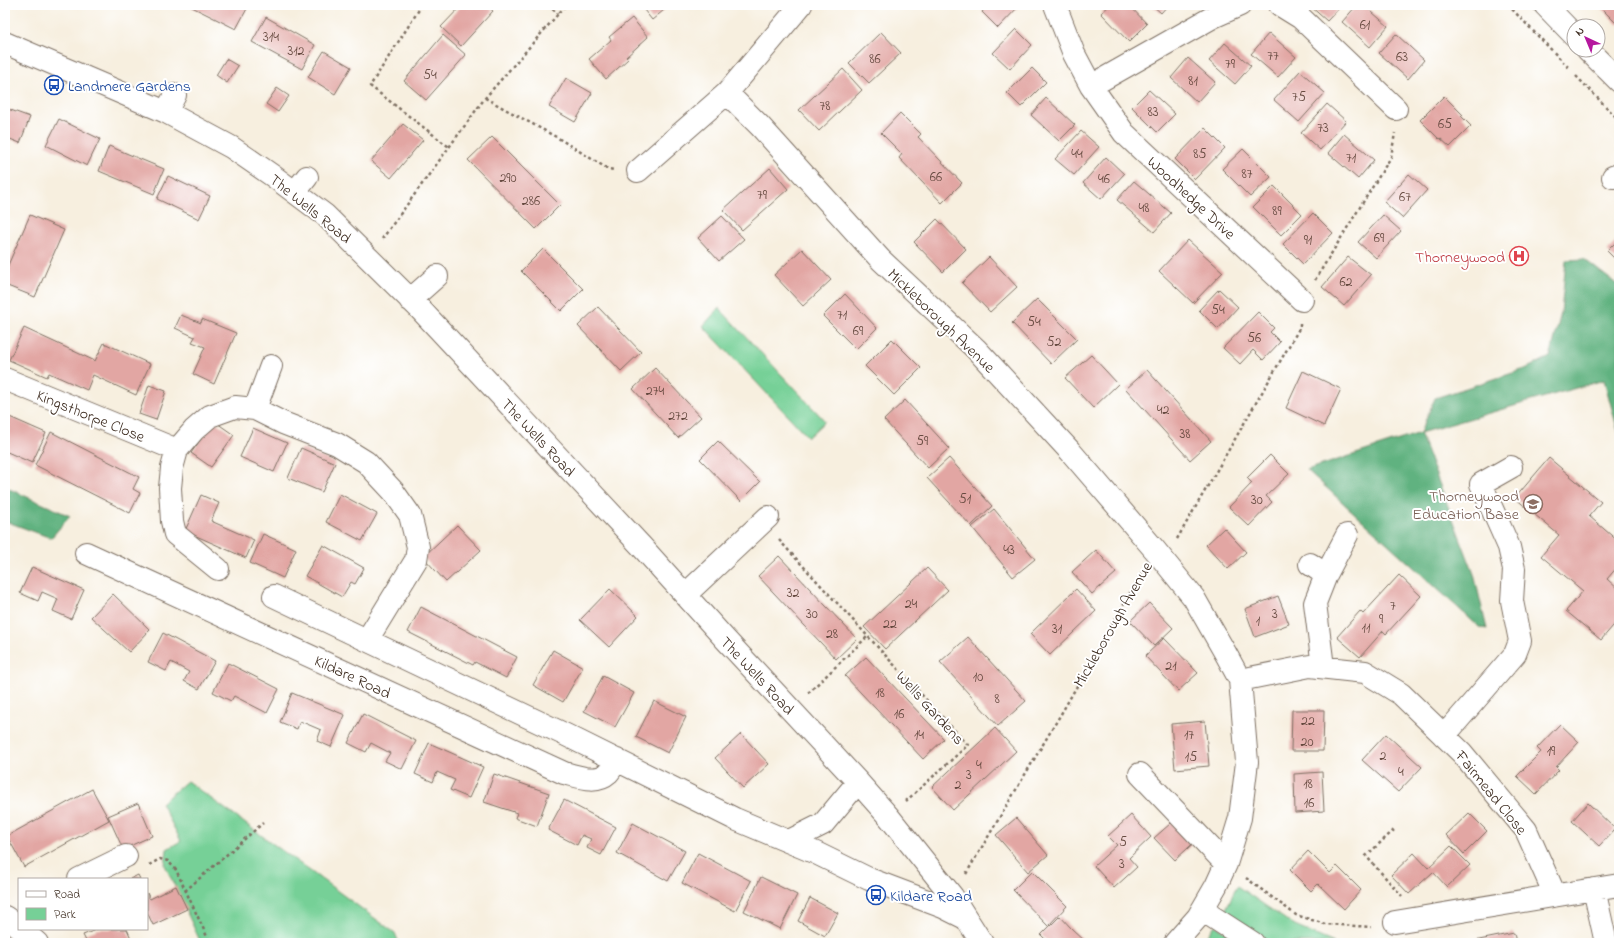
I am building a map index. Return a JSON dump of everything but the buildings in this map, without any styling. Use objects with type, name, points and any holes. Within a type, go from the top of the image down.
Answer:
[{"type":"street","points":[[638,171],[727,93],[801,5]]},
{"type":"street","name":"Woodhedge Drive","points":[[1055,5],[1074,54],[1091,86],[1124,134],[1302,300]]},
{"type":"street","points":[[1091,86],[1213,17],[1240,5]]},
{"type":"street","points":[[1280,5],[1301,18],[1396,109]]},
{"type":"street","points":[[1544,5],[1566,27]]},
{"type":"street","name":"The Wells Road","points":[[5,43],[170,104],[231,147],[301,185],[325,215],[368,256],[632,536],[790,710],[858,782],[952,896],[982,943]]},
{"type":"street","points":[[1596,58],[1619,81]]},
{"type":"street","name":"Mickleborough Avenue","points":[[727,93],[760,126],[880,260],[981,355],[1070,451],[1194,598],[1240,680],[1247,762],[1240,818],[1226,864],[1216,886],[1198,917],[1175,943]]},
{"type":"street","points":[[410,300],[437,276]]},
{"type":"street","points":[[255,408],[272,366]]},
{"type":"street","name":"Kingsthorpe Close","points":[[5,379],[177,450]]},
{"type":"street","points":[[218,569],[175,534],[172,521],[170,488],[172,468],[177,450],[194,430],[210,416],[235,407],[255,408],[283,423],[337,444],[366,462],[394,491],[410,515],[418,547],[416,560],[367,640]]},
{"type":"street","name":"Fairmead Close","points":[[1444,736],[1475,689],[1515,654],[1520,641],[1512,601],[1514,570],[1509,547],[1481,484],[1511,467]]},
{"type":"street","points":[[685,595],[765,520]]},
{"type":"street","points":[[1323,667],[1315,603],[1329,568],[1347,535]]},
{"type":"street","name":"Kildare Road","points":[[86,553],[564,773],[587,779],[599,778],[608,773],[617,760]]},
{"type":"street","points":[[274,596],[617,760],[735,819],[816,853],[869,879],[942,907],[965,918]]},
{"type":"street","name":"Fairmead Close","points":[[1240,680],[1310,666],[1323,667],[1365,672],[1401,694],[1462,753],[1526,830],[1555,895]]},
{"type":"street","points":[[1140,774],[1226,864]]},
{"type":"street","points":[[789,841],[823,824],[858,782]]},
{"type":"street","points":[[82,878],[126,856]]},
{"type":"street","points":[[1396,922],[1619,885]]},
{"type":"street","points":[[1594,889],[1606,943]]},
{"type":"street","points":[[1202,910],[1253,943]]},
{"type":"street","points":[[24,930],[38,943]]},
{"type":"path","points":[[422,5],[370,86],[449,147]]},
{"type":"path","points":[[548,5],[558,14]]},
{"type":"path","points":[[368,256],[389,231],[485,98],[566,5]]},
{"type":"path","points":[[1508,5],[1619,120]]},
{"type":"path","points":[[485,98],[558,138],[608,169]]},
{"type":"path","points":[[1302,300],[1391,157],[1396,126],[1396,109]]},
{"type":"path","name":"Mickleborough Avenue","points":[[952,896],[1069,699],[1251,410],[1300,327],[1302,300]]},
{"type":"path","name":"Wells Gardens","points":[[765,520],[867,637],[968,745],[918,790]]},
{"type":"path","points":[[790,710],[867,637]]},
{"type":"path","points":[[185,891],[263,823]]},
{"type":"path","points":[[1394,830],[1366,856],[1421,918]]},
{"type":"path","points":[[147,866],[160,859],[168,861],[176,870],[210,943]]},
{"type":"path","points":[[1226,864],[1296,915],[1325,924],[1370,927],[1396,922]]},
{"type":"green space","points":[[1584,259],[1619,286],[1619,435],[1604,380],[1420,433],[1435,398],[1525,369],[1550,357],[1561,313],[1566,260]]},
{"type":"green space","points":[[719,308],[825,421],[808,437],[703,326]]},
{"type":"green space","points":[[1420,433],[1474,574],[1487,629],[1479,627],[1307,470]]},
{"type":"green space","points":[[5,487],[70,516],[51,538],[5,521]]},
{"type":"green space","points":[[187,781],[395,933],[399,943],[201,943],[165,865],[167,849],[181,841],[161,803]]},
{"type":"green space","points":[[1237,886],[1295,926],[1334,943],[1271,943],[1225,911]]},
{"type":"green space","points":[[1215,925],[1242,943],[1203,943]]},
{"type":"place","name":"Landmere Gardens","points":[[54,85]]},
{"type":"place","name":"Thorneywood","points":[[1519,256]]},
{"type":"place","name":"Thorneywood Education Base","points":[[1533,504]]},
{"type":"place","name":"Kildare Road","points":[[876,895]]}]
